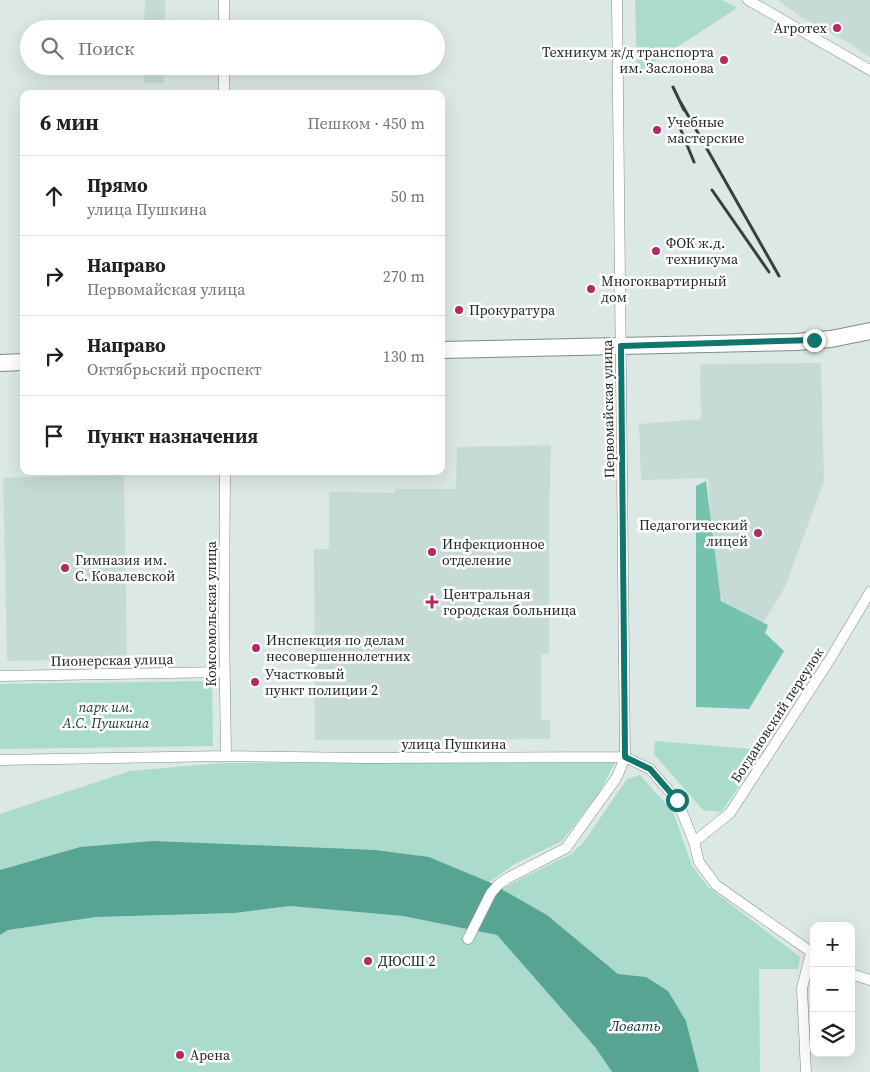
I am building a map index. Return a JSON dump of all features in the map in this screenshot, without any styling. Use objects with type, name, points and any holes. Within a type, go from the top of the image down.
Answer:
[{"type":"main road","points":[[445,350],[796,342],[832,339],[870,330]]},
{"type":"main road","points":[[0,363],[20,362]]},
{"type":"street","points":[[224,0],[224,20]]},
{"type":"street","name":"Первомайская улица","points":[[617,0],[625,757]]},
{"type":"street","points":[[748,0],[870,70]]},
{"type":"street","points":[[224,75],[224,90]]},
{"type":"street","name":"Комсомольская улица","points":[[225,475],[226,756]]},
{"type":"street","name":"Богдановский переулок","points":[[694,842],[730,813],[829,660],[870,592]]},
{"type":"street","name":"Пионерская улица","points":[[0,676],[225,672]]},
{"type":"street","name":"улица Пушкина","points":[[0,760],[226,756],[365,758],[625,757],[650,769],[677,800],[694,842],[699,862],[716,884],[810,952]]},
{"type":"street","points":[[468,939],[491,893],[508,878],[566,848],[617,777],[625,757]]},
{"type":"street","points":[[806,1072],[802,988],[810,960]]},
{"type":"street","points":[[855,975],[870,980]]},
{"type":"shaded area","points":[[145,0],[165,0],[165,20],[144,20]]},
{"type":"shaded area","points":[[778,0],[870,0],[870,58],[849,43],[801,17]]},
{"type":"shaded area","points":[[144,75],[164,75],[164,83],[144,83]]},
{"type":"shaded area","name":"Педагогический лицей","points":[[821,363],[824,481],[785,587],[763,623],[724,603],[715,584],[708,478],[641,480],[639,424],[701,419],[700,364]]},
{"type":"shaded area","name":"Центральная городская больница","points":[[551,445],[549,654],[541,655],[541,720],[550,720],[550,739],[315,740],[314,549],[329,549],[329,492],[394,493],[395,489],[456,489],[457,447]]},
{"type":"shaded area","name":"Гимназия им. С. Ковалевской","points":[[124,475],[127,659],[7,661],[3,478]]},
{"type":"shaded area","points":[[706,481],[721,601],[768,625],[765,633],[784,651],[749,709],[696,707],[696,486]]},
{"type":"green space","points":[[635,0],[722,0],[736,7],[637,73]]},
{"type":"green space","name":"парк им. А.С. Пушкина","points":[[212,681],[213,746],[0,749],[0,684]]},
{"type":"green space","points":[[655,741],[764,750],[721,812],[703,810],[654,754]]},
{"type":"green space","points":[[223,763],[615,763],[599,793],[562,841],[515,864],[489,882],[429,857],[80,847],[0,870],[0,814],[130,771]]},
{"type":"green space","points":[[640,775],[673,812],[692,866],[708,887],[800,957],[798,969],[759,969],[760,1072],[699,1072],[686,1021],[646,977],[618,974],[547,915],[501,889],[571,854],[583,843],[627,779]]},
{"type":"green space","points":[[290,906],[403,916],[497,935],[595,1047],[612,1072],[0,1072],[0,935],[8,930],[96,917],[235,913]]},
{"type":"water","name":"Ловать","points":[[153,841],[375,850],[429,857],[489,882],[547,915],[618,974],[646,977],[668,991],[686,1021],[699,1072],[612,1072],[595,1047],[497,935],[403,916],[290,906],[235,913],[96,917],[8,930],[0,935],[0,870],[80,847]]},
{"type":"railway","points":[[673,87],[684,110]]},
{"type":"railway","points":[[681,103],[779,276]]},
{"type":"railway","points":[[678,123],[694,162]]},
{"type":"railway","points":[[712,190],[769,272]]},
{"type":"place","name":"Агротех","points":[[837,28]]},
{"type":"place","name":"Техникум ж/д транспорта им. Заслонова","points":[[724,60]]},
{"type":"place","name":"Учебные мастерские","points":[[657,130]]},
{"type":"place","name":"ФОК ж.д. техникума","points":[[656,251]]},
{"type":"place","name":"Многоквартирный дом","points":[[591,289]]},
{"type":"place","name":"Прокуратура","points":[[459,310]]},
{"type":"place","name":"Педагогический лицей","points":[[758,533]]},
{"type":"place","name":"Инфекционное отделение","points":[[432,552]]},
{"type":"place","name":"Гимназия им. С. Ковалевской","points":[[65,568]]},
{"type":"place","name":"Центральная городская больница","points":[[432,602]]},
{"type":"place","name":"Инспекция по делам несовершеннолетних","points":[[256,648]]},
{"type":"place","name":"Участковый пункт полиции 2","points":[[255,682]]},
{"type":"place","name":"ДЮСШ 2","points":[[368,961]]},
{"type":"place","name":"Арена","points":[[180,1055]]},
{"type":"route","points":[[677,800],[650,769],[625,757],[621,346],[814,340]]}]
